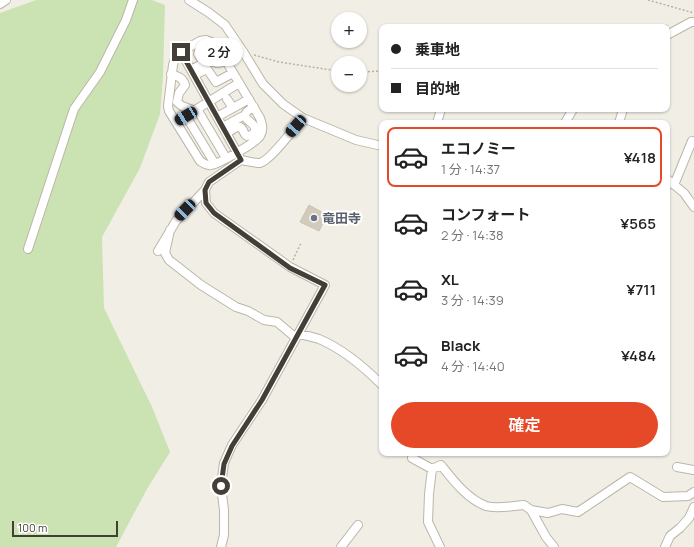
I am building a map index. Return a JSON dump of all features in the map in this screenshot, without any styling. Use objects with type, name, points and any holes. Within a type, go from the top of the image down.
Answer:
[{"type":"street","points":[[0,4],[6,0]]},
{"type":"street","points":[[28,249],[74,109],[100,72],[126,20],[133,0]]},
{"type":"street","points":[[189,0],[225,25],[263,84],[284,104],[303,118],[356,140],[379,145]]},
{"type":"street","points":[[670,33],[691,22],[694,22]]},
{"type":"street","points":[[206,40],[216,44],[240,83],[262,124],[263,129],[259,138],[215,164],[209,165],[200,161],[169,111],[168,106],[171,74],[176,56],[181,52],[200,41],[206,40]]},
{"type":"street","points":[[192,73],[204,63],[198,54],[205,48],[212,53],[211,60],[215,63],[220,63],[226,60]]},
{"type":"street","points":[[181,52],[241,160]]},
{"type":"street","points":[[192,73],[208,68],[216,82],[233,73]]},
{"type":"street","points":[[171,74],[181,78],[185,85],[179,93],[177,102],[182,106],[196,110],[226,158]]},
{"type":"street","points":[[176,122],[240,83]]},
{"type":"street","points":[[228,99],[233,108]]},
{"type":"street","points":[[217,117],[249,99]]},
{"type":"street","points":[[225,130],[241,127],[244,134],[251,135],[254,132],[255,126],[245,117],[248,110],[254,108]]},
{"type":"street","points":[[186,116],[215,164]]},
{"type":"street","points":[[225,130],[241,117]]},
{"type":"street","points":[[158,251],[176,220],[205,190],[209,182],[241,160],[260,163],[268,159],[274,154],[303,118]]},
{"type":"street","points":[[692,141],[690,157],[670,182],[684,193],[694,208]]},
{"type":"street","points":[[205,190],[206,203],[214,213],[290,268],[325,285],[262,400],[232,446],[224,464],[221,486],[224,535],[221,547]]},
{"type":"street","points":[[170,230],[165,253],[169,260],[201,285],[236,306],[264,320],[277,322],[297,336],[319,339],[336,348],[354,360],[379,382]]},
{"type":"street","points":[[412,456],[432,469]]},
{"type":"street","points":[[432,469],[440,465],[459,486],[473,498],[487,506],[505,507],[524,505],[531,510],[546,537],[554,547]]},
{"type":"street","points":[[677,467],[694,470]]},
{"type":"street","points":[[432,469],[428,522],[440,547]]},
{"type":"street","points":[[531,510],[548,513],[562,509],[578,512],[630,478],[663,496],[688,496],[694,492]]},
{"type":"street","points":[[665,547],[670,536],[692,519],[694,507]]},
{"type":"street","points":[[341,547],[358,525]]},
{"type":"path","points":[[648,0],[694,13]]},
{"type":"path","points":[[244,53],[279,62],[331,70]]},
{"type":"path","points":[[367,72],[379,71]]},
{"type":"path","points":[[292,264],[301,243]]},
{"type":"green space","points":[[36,0],[152,0],[165,5],[163,76],[160,114],[140,168],[102,237],[104,308],[152,407],[170,452],[147,489],[116,547],[0,547],[0,13]]},
{"type":"building","name":"竜田寺","points":[[309,205],[327,215],[319,231],[300,222]]},
{"type":"place","name":"竜田寺","points":[[314,218]]},
{"type":"route","points":[[181,52],[241,160],[209,182],[205,190],[206,203],[214,213],[290,268],[325,285],[262,400],[232,446],[224,464],[221,486]]}]
